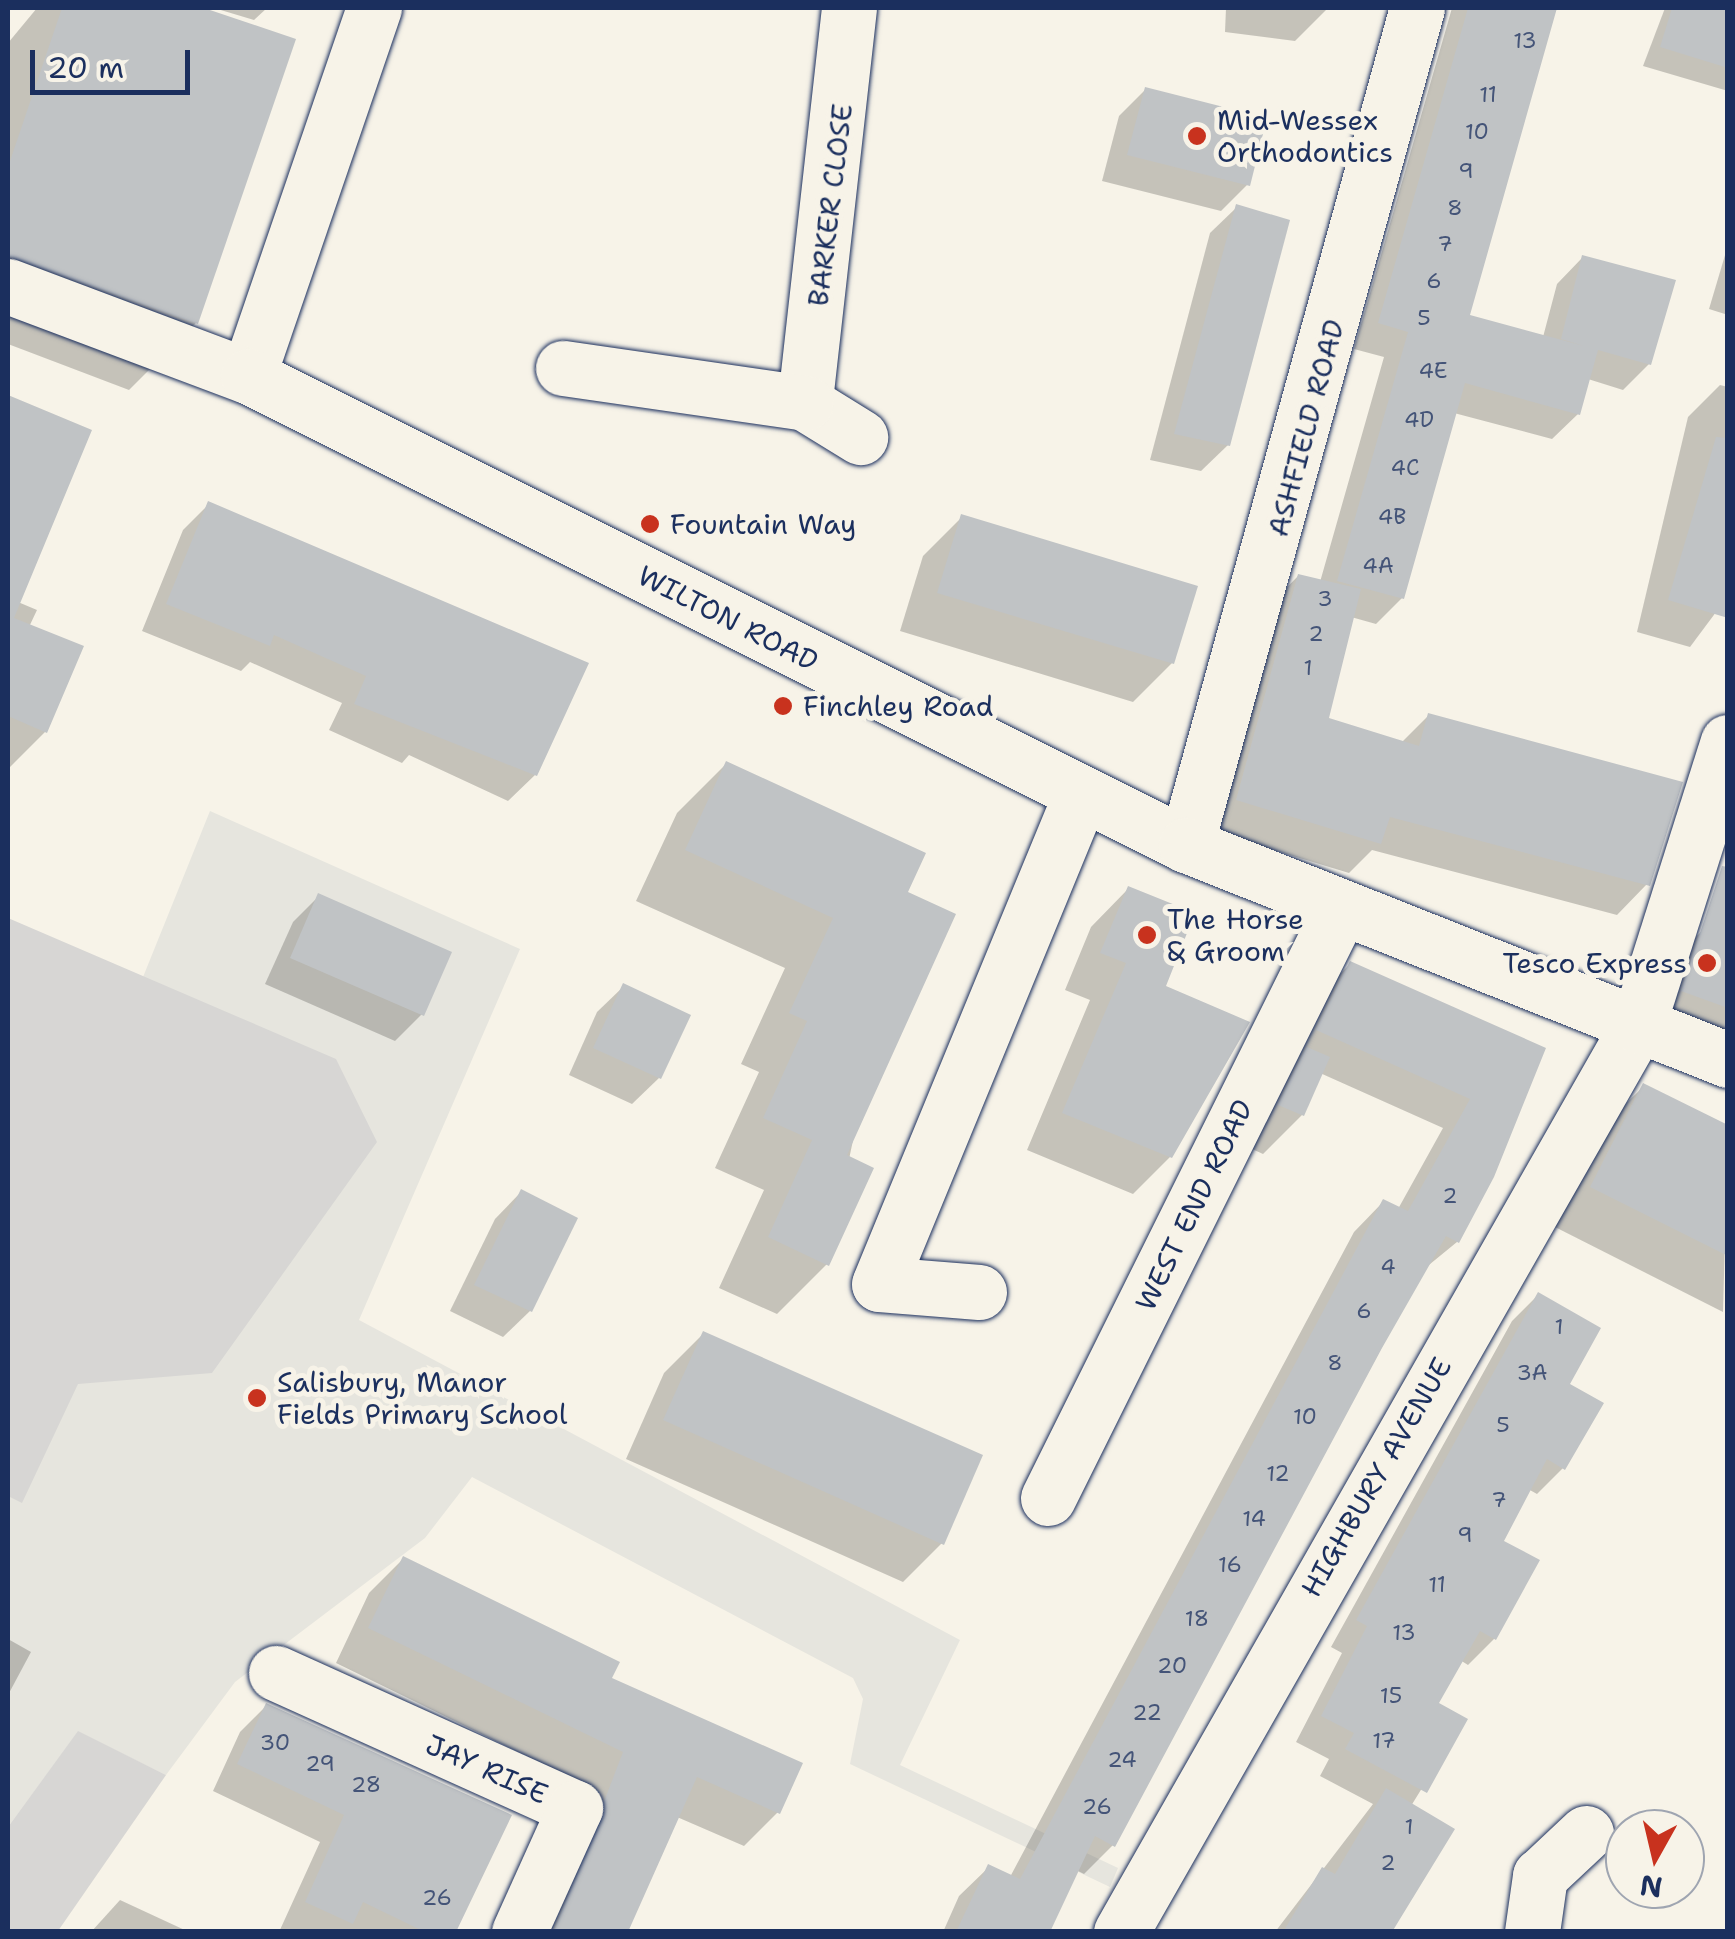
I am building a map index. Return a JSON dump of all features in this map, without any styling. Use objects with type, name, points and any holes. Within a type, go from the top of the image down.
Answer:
[{"type":"main road","name":"BARKER CLOSE","points":[[806,403],[849,8]]},
{"type":"main road","name":"ASHFIELD ROAD","points":[[1186,845],[1416,8]]},
{"type":"main road","points":[[248,376],[358,12]]},
{"type":"main road","name":"WILTON ROAD","points":[[8,286],[248,376],[1186,845],[1339,912],[1728,1060]]},
{"type":"main road","points":[[563,368],[806,403],[860,437]]},
{"type":"main road","name":"HIGHBURY AVENUE","points":[[1121,1932],[1638,1026],[1728,742]]},
{"type":"main road","points":[[979,1292],[878,1284],[1082,794]]},
{"type":"main road","name":"WEST END ROAD","points":[[1048,1498],[1339,912]]},
{"type":"main road","name":"JAY RISE","points":[[276,1673],[575,1808],[519,1932]]},
{"type":"main road","points":[[1532,1932],[1540,1876],[1586,1833]]},
{"type":"shaded area","name":"Salisbury, Manor Fields Primary School","points":[[210,811],[520,949],[359,1320],[960,1640],[900,1765],[1118,1868],[1110,1887],[850,1764],[863,1699],[853,1678],[472,1477],[425,1538],[235,1682],[166,1775],[78,1732],[8,1827],[8,925],[141,982]]},
{"type":"shaded area","points":[[8,918],[336,1059],[377,1142],[212,1373],[78,1384],[22,1503],[8,1496]]},
{"type":"shaded area","points":[[78,1731],[166,1775],[58,1931],[8,1931],[8,1827]]},
{"type":"building","points":[[62,8],[204,8],[296,39],[198,324],[8,256],[8,167]]},
{"type":"building","points":[[1468,8],[1557,8],[1470,315],[1584,346],[1561,339],[1582,255],[1676,280],[1651,365],[1598,350],[1580,415],[1465,383],[1404,599],[1337,581],[1408,332],[1378,323]]},
{"type":"building","points":[[1672,8],[1728,8],[1728,68],[1660,47]]},
{"type":"building","name":"Mid-Wessex Orthodontics","points":[[1145,87],[1267,118],[1250,186],[1127,155]]},
{"type":"building","points":[[1236,204],[1290,220],[1230,446],[1174,434]]},
{"type":"building","points":[[8,395],[92,430],[14,618],[84,646],[47,733],[8,716]]},
{"type":"building","points":[[1716,437],[1728,438],[1728,618],[1668,600]]},
{"type":"building","points":[[208,501],[589,663],[537,776],[354,704],[366,676],[274,635],[270,646],[166,604]]},
{"type":"building","points":[[961,514],[1198,586],[1174,664],[937,593]]},
{"type":"building","points":[[1298,574],[1361,589],[1329,718],[1419,746],[1428,713],[1683,782],[1650,886],[1390,817],[1381,844],[1236,800]]},
{"type":"building","points":[[726,761],[926,853],[908,892],[956,914],[847,1155],[874,1168],[829,1266],[768,1237],[812,1140],[763,1118],[807,1021],[789,1013],[833,918],[685,850]]},
{"type":"building","name":"Tesco Express","points":[[1722,866],[1728,867],[1728,1008],[1681,991]]},
{"type":"building","points":[[1128,886],[1195,913],[1166,986],[1250,1022],[1172,1158],[1062,1113],[1126,963],[1100,953]]},
{"type":"building","points":[[318,893],[452,952],[424,1016],[290,958]]},
{"type":"building","points":[[1350,961],[1546,1048],[1494,1177],[1459,1243],[1446,1236],[1382,1348],[1115,1847],[1095,1836],[1050,1932],[956,1932],[988,1864],[1020,1879],[1383,1199],[1408,1211],[1470,1099],[1316,1030]]},
{"type":"building","points":[[623,983],[691,1015],[661,1079],[593,1048]]},
{"type":"building","points":[[1307,1047],[1330,1057],[1304,1116],[1278,1105]]},
{"type":"building","points":[[1643,1083],[1728,1125],[1728,1256],[1590,1187]]},
{"type":"building","points":[[521,1189],[578,1218],[532,1312],[474,1285]]},
{"type":"building","points":[[1538,1292],[1601,1328],[1570,1384],[1604,1403],[1565,1470],[1547,1459],[1504,1541],[1540,1560],[1496,1640],[1480,1631],[1439,1703],[1468,1719],[1427,1793],[1345,1749],[1354,1733],[1321,1716],[1367,1626],[1356,1620]]},
{"type":"building","points":[[703,1331],[983,1455],[944,1545],[663,1420]]},
{"type":"building","points":[[403,1556],[620,1662],[612,1678],[803,1763],[780,1814],[697,1777],[628,1932],[554,1932],[623,1752],[368,1628]]},
{"type":"building","points":[[266,1703],[512,1815],[456,1932],[425,1932],[363,1902],[353,1924],[305,1902],[344,1815],[237,1764]]},
{"type":"building","points":[[1386,1788],[1455,1829],[1392,1932],[1283,1932],[1322,1867],[1335,1874]]},
{"type":"place","name":"Mid-Wessex Orthodontics","points":[[1197,136]]},
{"type":"place","name":"Fountain Way","points":[[650,524]]},
{"type":"place","name":"Finchley Road","points":[[783,706]]},
{"type":"place","name":"The Horse & Groom","points":[[1147,935]]},
{"type":"place","name":"Tesco Express","points":[[1707,963]]},
{"type":"place","name":"Salisbury, Manor Fields Primary School","points":[[257,1398]]}]
